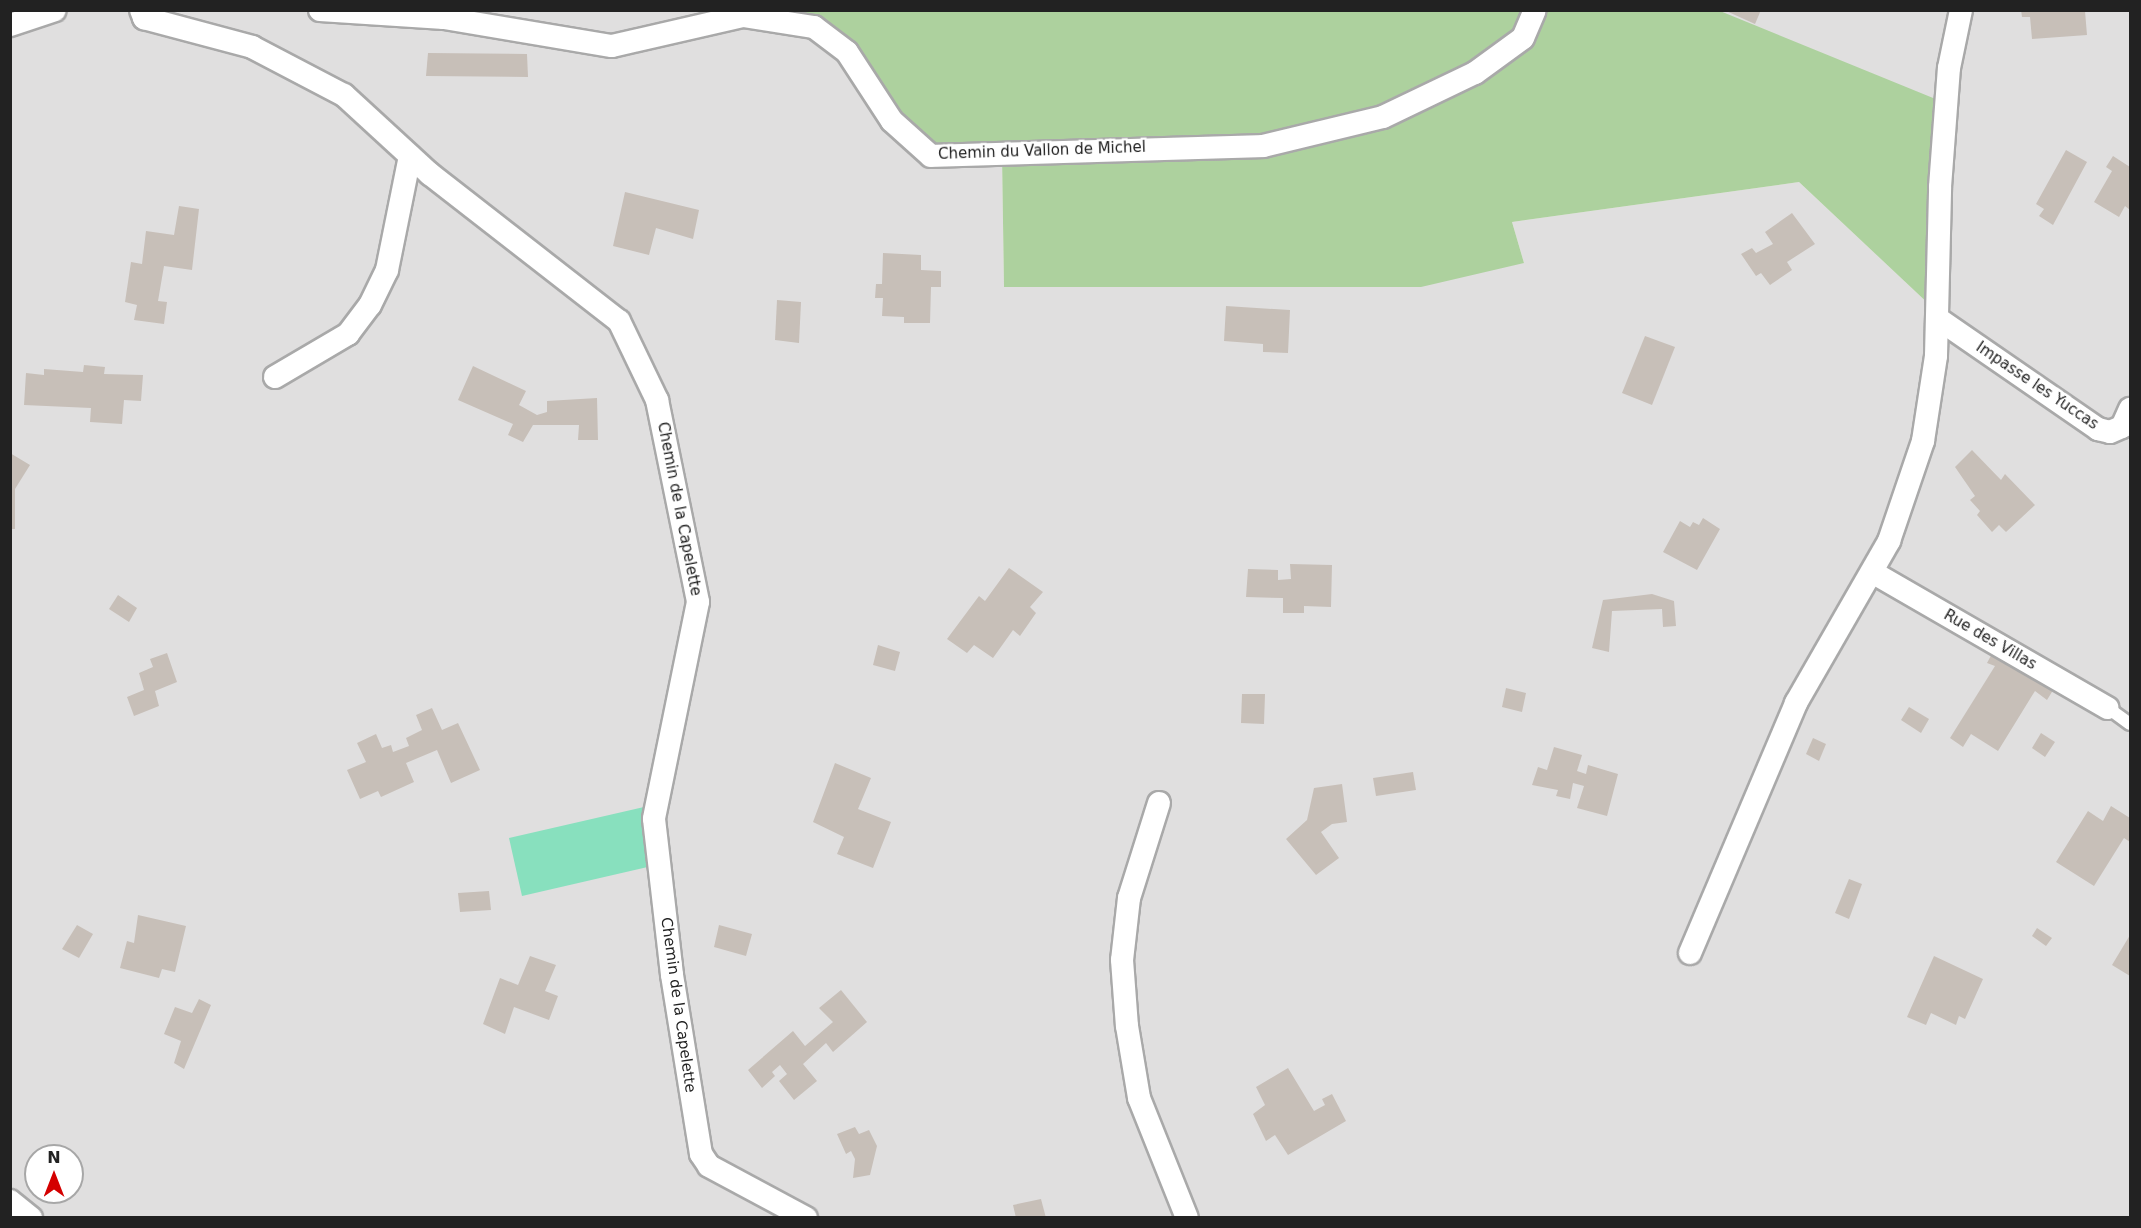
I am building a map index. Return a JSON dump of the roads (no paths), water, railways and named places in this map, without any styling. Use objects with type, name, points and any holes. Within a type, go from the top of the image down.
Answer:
[{"type":"street","points":[[10,25],[55,10]]},
{"type":"street","name":"Chemin de la Capelette","points":[[141,10],[144,18],[252,47],[344,95],[410,156],[620,321],[657,400],[698,602],[654,819],[672,975],[701,1154],[709,1166],[806,1218]]},
{"type":"street","name":"Chemin du Vallon de Michel","points":[[320,10],[444,18],[612,46],[742,16],[814,27],[847,52],[892,121],[931,156],[1263,146],[1383,117],[1475,73],[1523,38],[1535,10]]},
{"type":"street","points":[[1690,953],[1796,703],[1889,541],[1923,441],[1936,356],[1940,187],[1949,68],[1961,10]]},
{"type":"street","points":[[274,377],[348,334],[370,304],[387,270],[410,156]]},
{"type":"street","name":"Impasse les Yuccas","points":[[1937,318],[2098,429],[2110,432],[2122,427],[2130,409]]},
{"type":"street","name":"Rue des Villas","points":[[1872,572],[2108,708]]},
{"type":"street","points":[[1159,803],[1129,898],[1122,960],[1125,1004],[1139,1098],[1187,1218]]},
{"type":"street","points":[[10,1201],[31,1218]]},
{"type":"lane","points":[[2108,708],[2130,724]]}]
